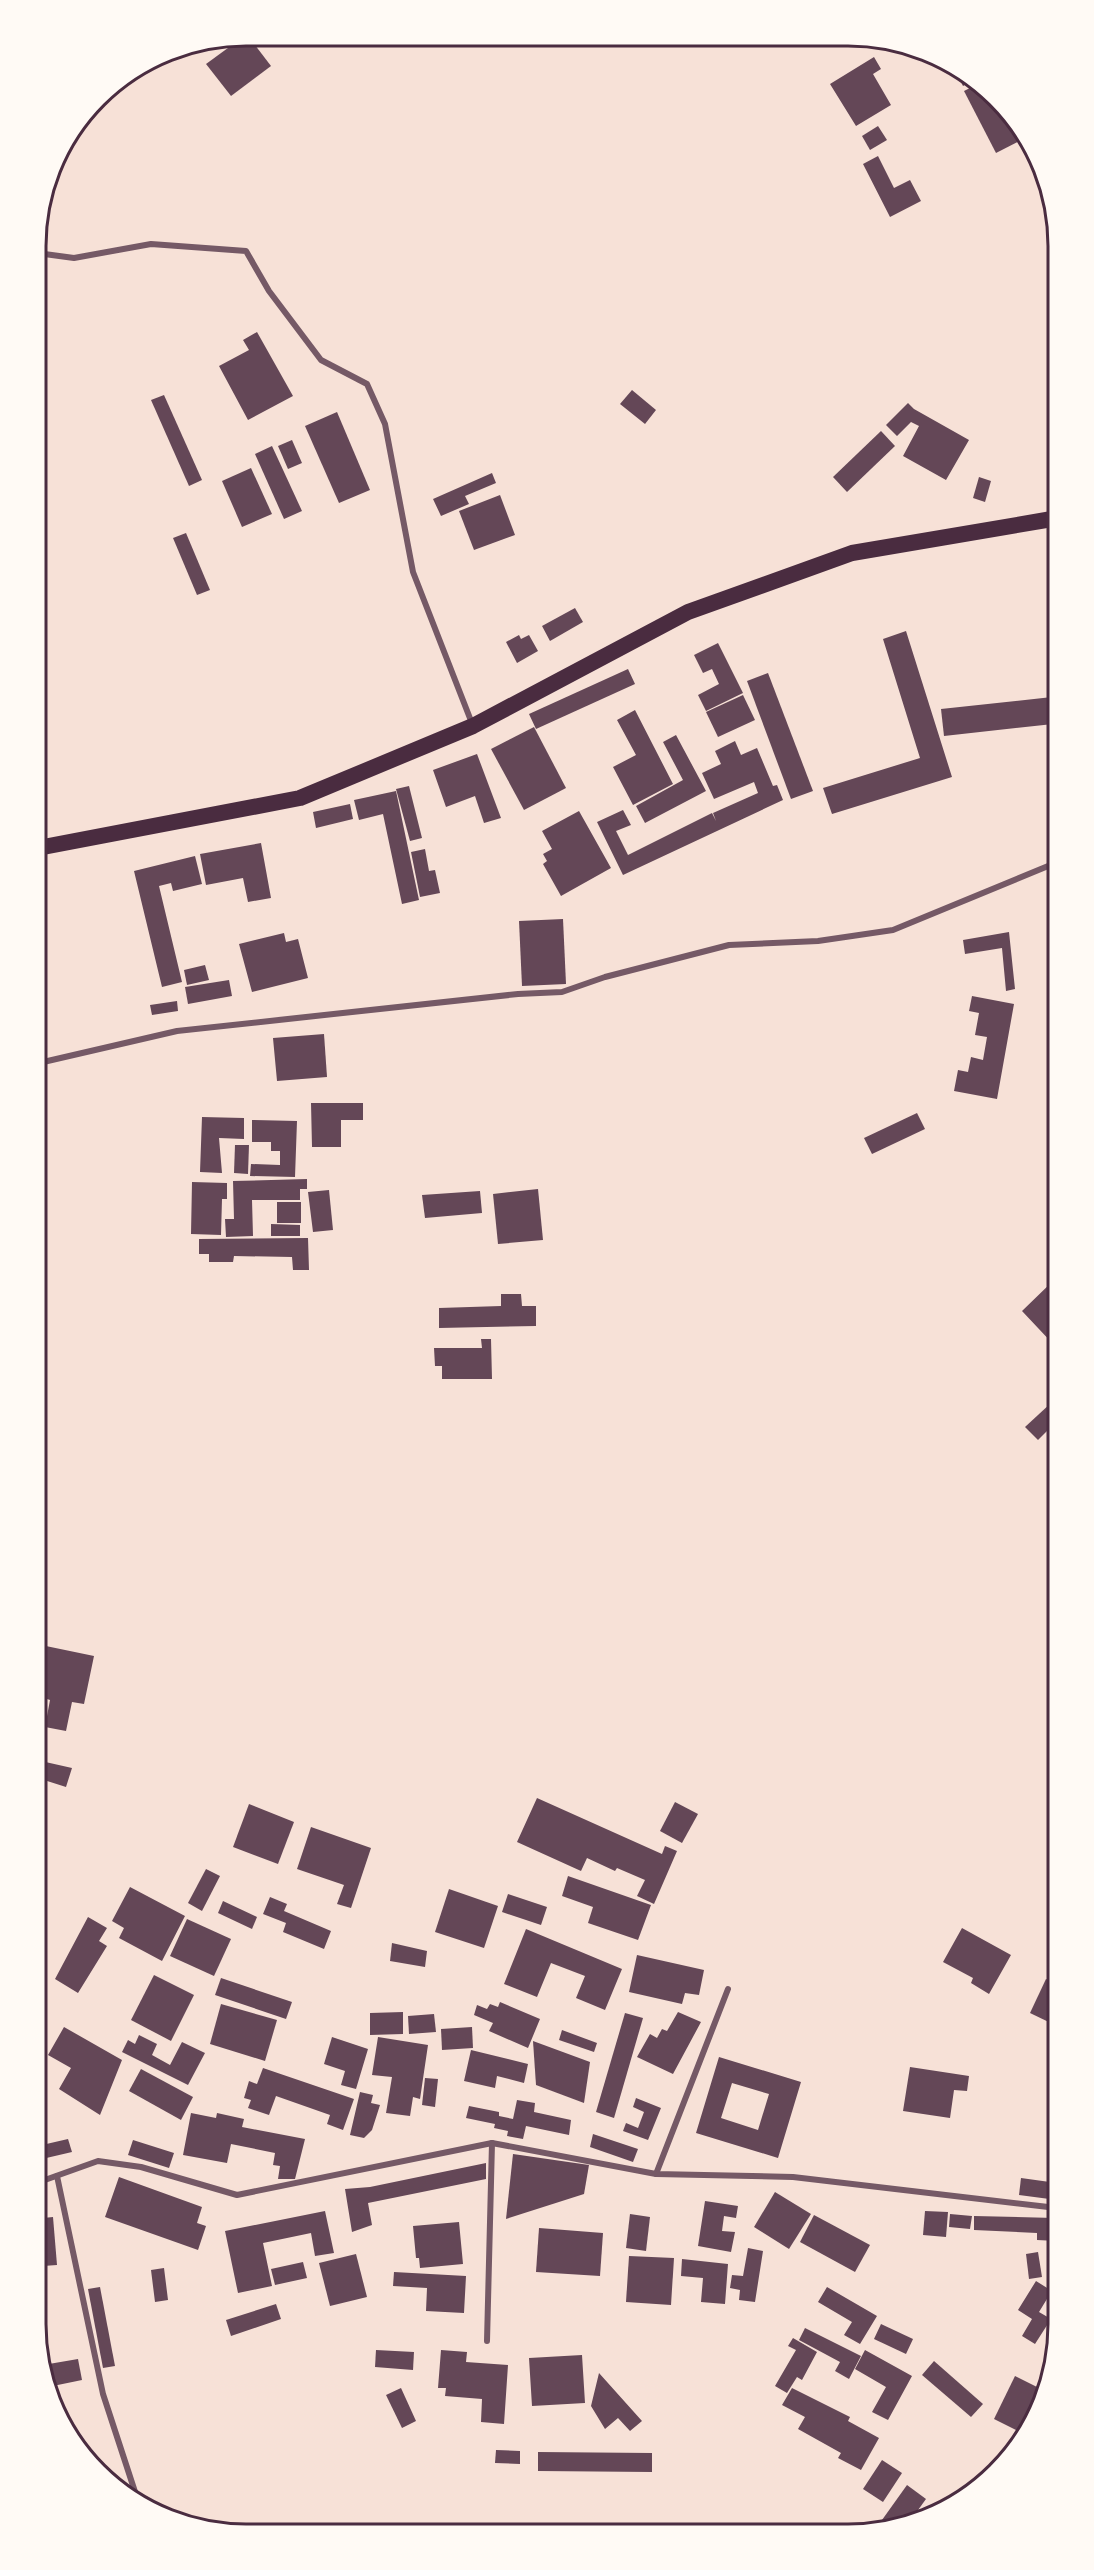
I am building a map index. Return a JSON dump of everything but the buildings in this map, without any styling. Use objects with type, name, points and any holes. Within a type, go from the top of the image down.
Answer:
[{"type":"highway","points":[[47,846],[300,798],[473,726],[688,612],[852,553],[1048,520]]},
{"type":"street","points":[[47,254],[74,258],[151,244],[246,251],[269,291],[321,360],[367,384],[386,424],[413,572],[473,726]]},
{"type":"street","points":[[47,1061],[177,1031],[518,994],[562,993],[605,977],[729,945],[818,941],[893,930],[1048,866]]},
{"type":"street","points":[[656,2174],[728,1989]]},
{"type":"street","points":[[487,2341],[492,2143]]},
{"type":"street","points":[[46,2180],[98,2161],[141,2168],[237,2195],[492,2143],[656,2174],[793,2177],[1047,2207]]},
{"type":"street","points":[[57,2176],[103,2394],[134,2489]]}]
